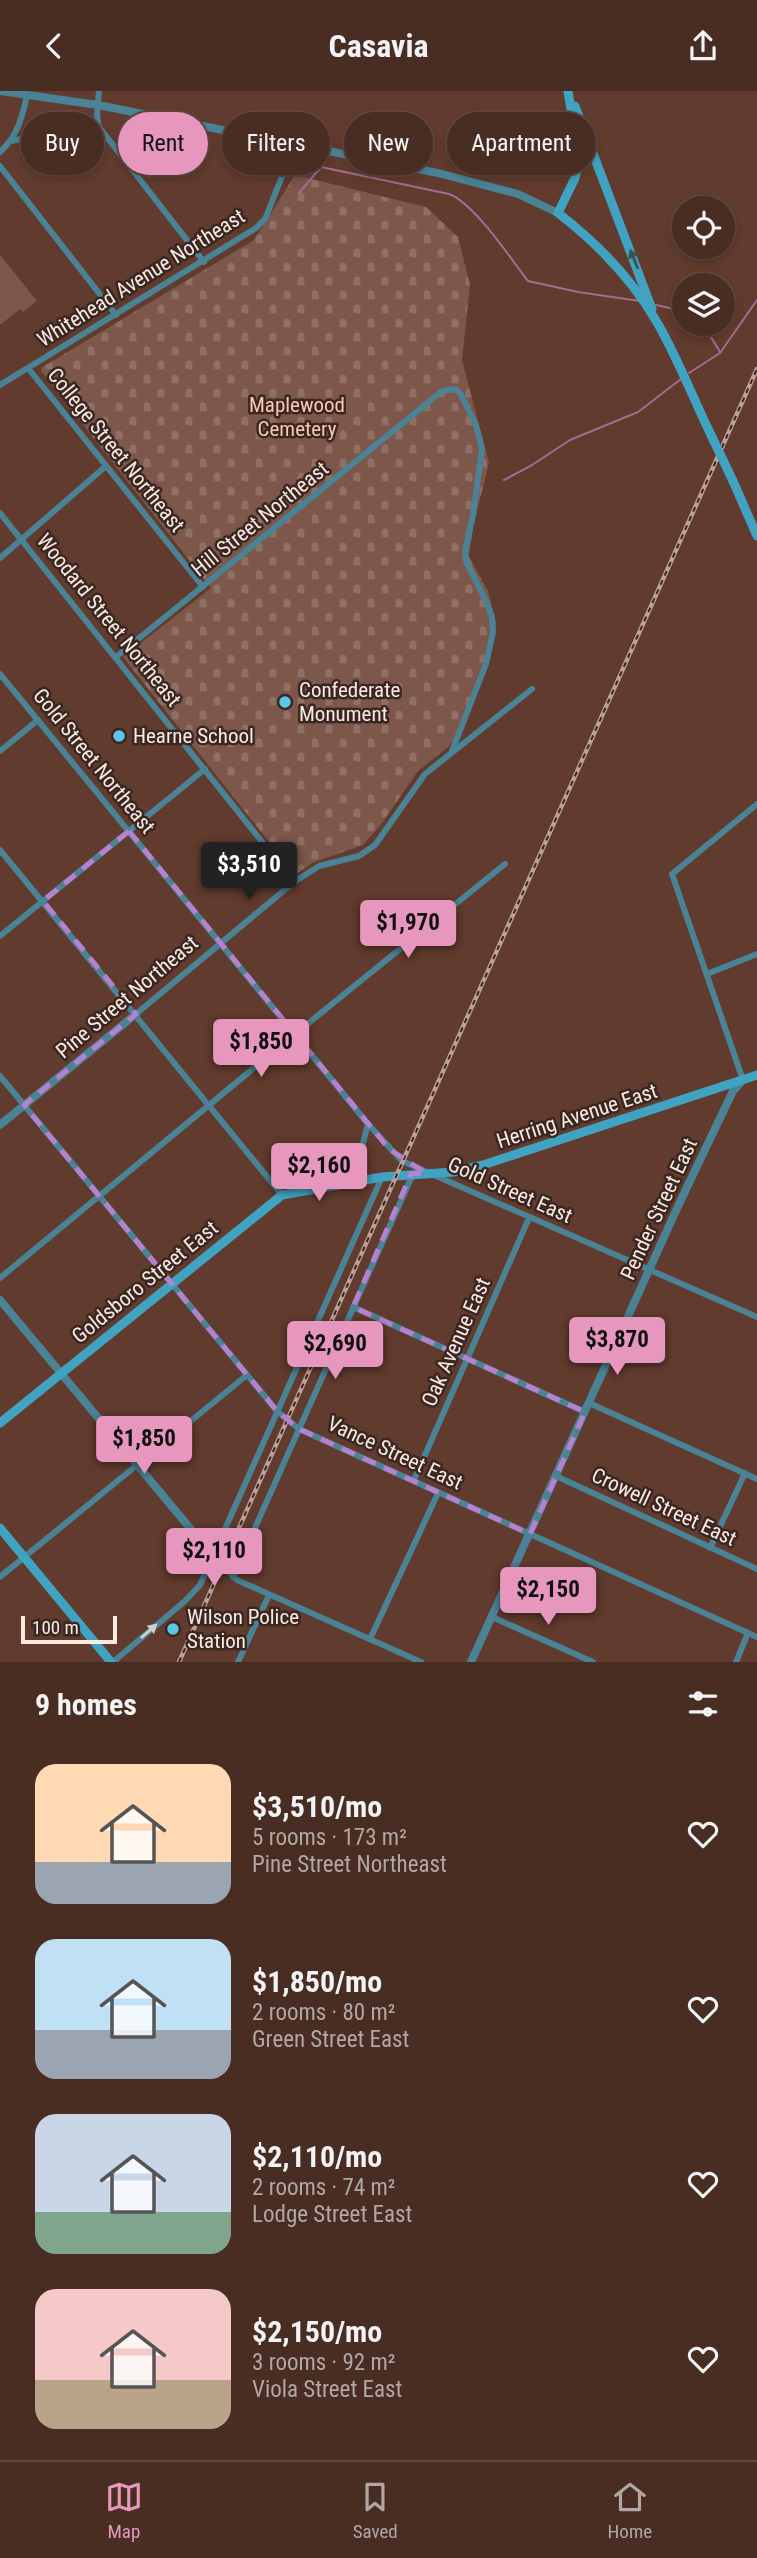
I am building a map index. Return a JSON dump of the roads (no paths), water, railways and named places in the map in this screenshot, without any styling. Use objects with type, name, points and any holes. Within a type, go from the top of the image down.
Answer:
[{"type":"main road","points":[[569,91],[579,160],[575,178],[558,213],[605,254],[658,323]]},
{"type":"main road","points":[[569,91],[658,323],[757,536]]},
{"type":"main road","name":"Herring Avenue East","points":[[409,1174],[453,1173],[483,1165],[757,1075]]},
{"type":"main road","name":"Goldsboro Street East","points":[[0,1423],[282,1195],[345,1182],[409,1174]]},
{"type":"main road","points":[[0,1528],[112,1662]]},
{"type":"street","points":[[99,91],[99,127],[204,262]]},
{"type":"street","points":[[0,92],[98,105],[222,130]]},
{"type":"street","points":[[0,152],[21,125],[27,95]]},
{"type":"street","points":[[11,141],[21,139]]},
{"type":"street","points":[[330,151],[467,179],[518,194],[558,213]]},
{"type":"street","points":[[0,166],[116,315]]},
{"type":"street","name":"Whitehead Avenue Northeast","points":[[0,385],[204,262],[261,224],[283,175]]},
{"type":"street","name":"College Street Northeast","points":[[28,368],[203,587]]},
{"type":"street","name":"Hill Street Northeast","points":[[116,657],[442,391],[455,389],[460,393],[481,438],[481,461],[465,552],[471,574],[492,617],[493,632],[486,664],[452,751]]},
{"type":"street","points":[[0,558],[106,466]]},
{"type":"street","name":"Woodard Street Northeast","points":[[0,513],[294,882]]},
{"type":"street","name":"Gold Street Northeast","points":[[0,674],[295,1034]]},
{"type":"street","name":"Pine Street Northeast","points":[[0,1125],[294,882],[319,866],[359,856],[375,845],[416,784],[452,751],[531,689]]},
{"type":"street","points":[[0,751],[38,720]]},
{"type":"street","points":[[0,936],[205,769]]},
{"type":"street","points":[[743,1080],[672,874],[757,805]]},
{"type":"street","points":[[0,850],[282,1195]]},
{"type":"street","points":[[0,1278],[99,1194],[505,864]]},
{"type":"street","points":[[707,974],[757,954]]},
{"type":"street","name":"Gold Street East","points":[[295,1034],[368,1125],[402,1161],[757,1317]]},
{"type":"street","name":"Vance Street East","points":[[0,1076],[277,1411],[299,1429],[757,1636]]},
{"type":"street","name":"Pender Street East","points":[[471,1662],[727,1104],[743,1080]]},
{"type":"street","points":[[345,1182],[362,1147],[368,1125]]},
{"type":"street","points":[[233,1577],[354,1307],[409,1174]]},
{"type":"street","points":[[112,1662],[185,1601],[200,1585],[382,1177]]},
{"type":"street","name":"Oak Avenue East","points":[[414,1480],[529,1218]]},
{"type":"street","points":[[0,1300],[233,1577],[421,1662]]},
{"type":"street","points":[[354,1307],[467,1359],[757,1479]]},
{"type":"street","points":[[0,1577],[247,1375]]},
{"type":"street","points":[[710,1548],[746,1473]]},
{"type":"street","name":"Crowell Street East","points":[[556,1476],[757,1569]]},
{"type":"street","points":[[370,1639],[438,1493]]},
{"type":"street","points":[[238,1662],[269,1595]]},
{"type":"street","points":[[492,1617],[593,1662]]},
{"type":"street","points":[[736,1662],[748,1633]]},
{"type":"waterway","points":[[299,193],[321,167],[449,194],[470,208],[528,281],[640,301]]},
{"type":"waterway","points":[[689,373],[720,353],[757,300]]},
{"type":"waterway","points":[[656,305],[672,308]]},
{"type":"waterway","points":[[710,336],[720,352]]},
{"type":"waterway","points":[[504,480],[570,440],[638,412],[681,379]]},
{"type":"railway","points":[[179,1662],[757,369]]},
{"type":"place","name":"Confederate Monument","points":[[285,702]]},
{"type":"place","name":"Hearne School","points":[[119,736]]},
{"type":"place","name":"Wilson Police Station","points":[[173,1629]]},
{"type":"park label","name":"Maplewood Cemetery","points":[[297,417]]}]
